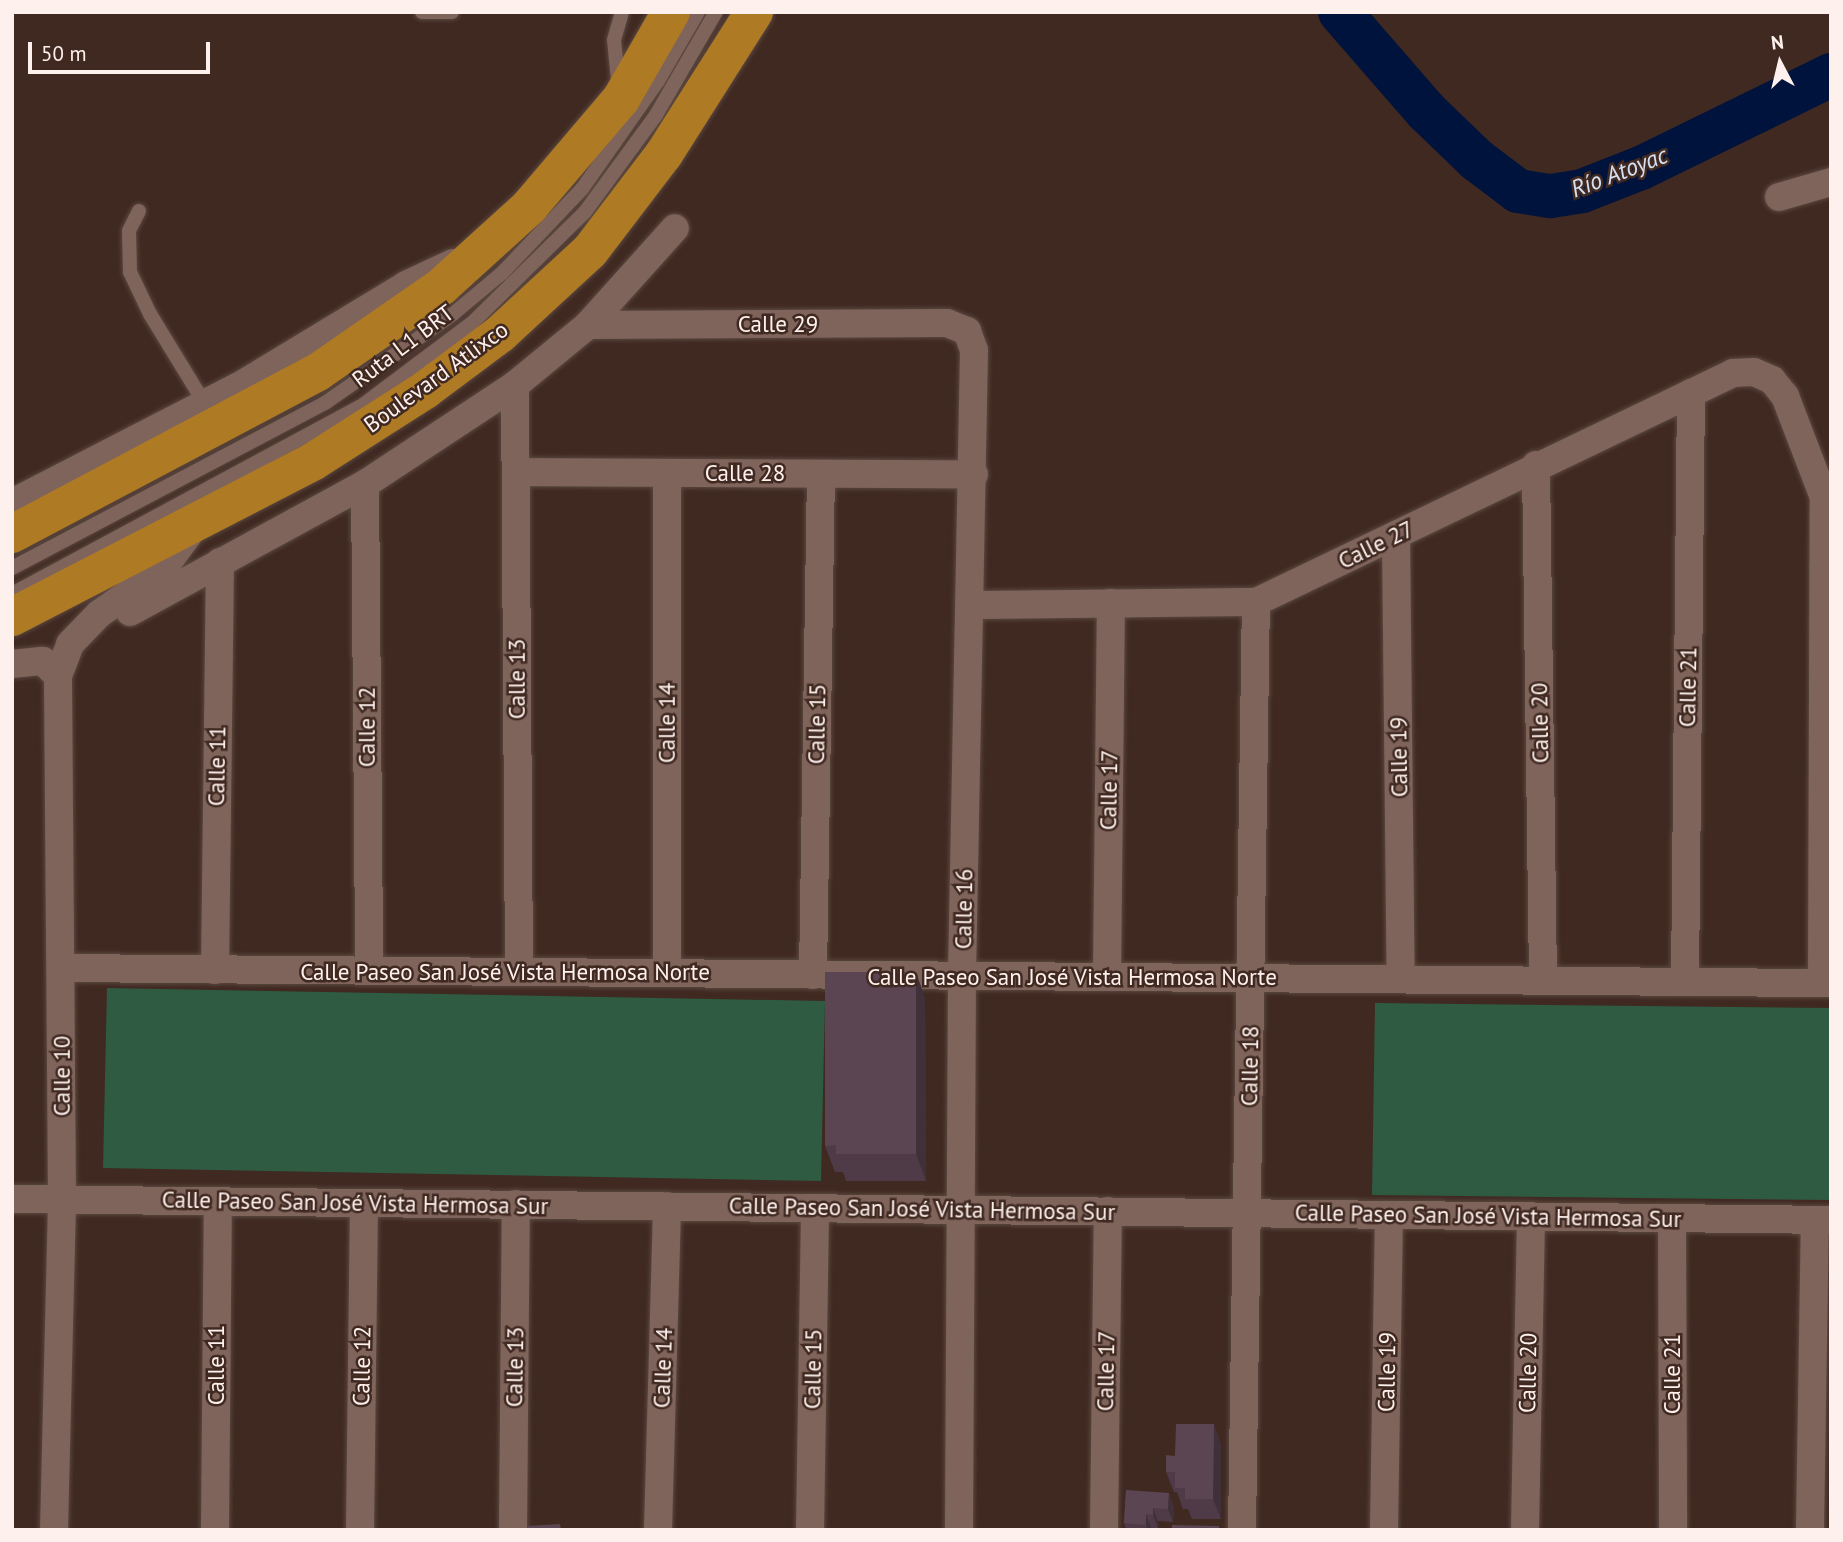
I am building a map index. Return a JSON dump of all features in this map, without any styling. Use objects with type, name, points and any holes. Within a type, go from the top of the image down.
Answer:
[{"type":"main road","points":[[12,534],[318,372],[442,286],[487,248],[529,207],[621,99],[671,12]]},
{"type":"main road","name":"Boulevard Atlixco","points":[[12,617],[314,461],[425,390],[500,334],[590,251],[664,154],[754,12]]},
{"type":"street","points":[[1779,197],[1831,181]]},
{"type":"street","points":[[58,676],[111,623],[365,484],[516,385],[588,325],[675,228]]},
{"type":"street","points":[[17,497],[205,404],[406,285],[487,248]]},
{"type":"street","name":"Calle 29","points":[[588,325],[947,323],[967,331]]},
{"type":"street","name":"Calle 16","points":[[960,1530],[962,975],[974,474],[974,350],[967,331]]},
{"type":"street","name":"Calle 27","points":[[971,605],[1256,602],[1536,465],[1733,373],[1754,372],[1772,380],[1785,396],[1827,509]]},
{"type":"street","name":"Calle 13","points":[[516,385],[519,972]]},
{"type":"street","name":"Calle 21","points":[[1685,982],[1691,393]]},
{"type":"street","name":"Calle 20","points":[[1536,465],[1543,981]]},
{"type":"street","name":"Calle 28","points":[[516,472],[974,474]]},
{"type":"street","name":"Calle 14","points":[[667,473],[667,973]]},
{"type":"street","name":"Calle 15","points":[[813,975],[821,474]]},
{"type":"street","name":"Calle 12","points":[[365,484],[369,971]]},
{"type":"street","points":[[1826,983],[1827,509]]},
{"type":"street","points":[[58,676],[70,644],[99,614],[163,569],[196,524]]},
{"type":"street","name":"Calle 19","points":[[1396,535],[1401,979]]},
{"type":"street","name":"Calle 11","points":[[215,970],[220,562]]},
{"type":"street","name":"Calle 18","points":[[1242,1530],[1256,602]]},
{"type":"street","name":"Calle 17","points":[[1107,977],[1111,603]]},
{"type":"street","points":[[12,664],[43,661],[58,676]]},
{"type":"street","name":"Calle 10","points":[[54,1530],[62,1199],[58,676]]},
{"type":"street","name":"Calle Paseo San José Vista Hermosa Norte","points":[[61,968],[1826,983]]},
{"type":"street","name":"Calle Paseo San José Vista Hermosa Sur","points":[[12,1199],[1823,1220]]},
{"type":"street","name":"Calle 11","points":[[215,1530],[218,1201]]},
{"type":"street","name":"Calle 12","points":[[360,1530],[364,1203]]},
{"type":"street","name":"Calle 13","points":[[513,1530],[516,1204]]},
{"type":"street","name":"Calle 14","points":[[658,1530],[667,1206]]},
{"type":"street","name":"Calle 15","points":[[810,1530],[815,1208]]},
{"type":"street","name":"Calle 17","points":[[1104,1530],[1108,1211]]},
{"type":"street","name":"Calle 19","points":[[1384,1530],[1389,1215]]},
{"type":"street","name":"Calle 20","points":[[1525,1530],[1531,1216]]},
{"type":"street","name":"Calle 21","points":[[1672,1218],[1673,1530]]},
{"type":"street","points":[[1810,1530],[1823,1220]]},
{"type":"lane","points":[[422,12],[452,12]]},
{"type":"lane","points":[[621,99],[614,40],[622,12]]},
{"type":"lane","name":"Ruta L1 BRT","points":[[12,568],[325,403],[453,314],[502,273],[582,189],[644,103],[698,12]]},
{"type":"lane","name":"Ruta L1 BRT","points":[[12,594],[360,407],[472,323],[585,212],[656,115],[716,12]]},
{"type":"lane","points":[[139,212],[129,231],[130,272],[150,314],[205,404]]},
{"type":"green space","points":[[107,988],[825,1001],[821,1181],[103,1168]]},
{"type":"green space","points":[[1375,1003],[1831,1008],[1831,1200],[1372,1195]]},
{"type":"building","points":[[825,972],[916,972],[916,1154],[836,1154],[836,1145],[825,1146]]},
{"type":"building","points":[[1176,1424],[1214,1424],[1213,1499],[1185,1499],[1185,1488],[1175,1488],[1175,1472],[1166,1472],[1166,1455],[1175,1456]]},
{"type":"building","points":[[1126,1490],[1169,1493],[1168,1509],[1153,1508],[1153,1515],[1146,1514],[1146,1525],[1124,1523]]},
{"type":"building","points":[[560,1524],[561,1530],[527,1530],[527,1526]]},
{"type":"building","points":[[1172,1525],[1219,1526],[1219,1530],[1172,1530]]},
{"type":"waterway","name":"Río Atoyac","points":[[1340,12],[1426,111],[1477,160],[1518,191],[1551,196],[1582,191],[1641,168],[1831,75]]}]
